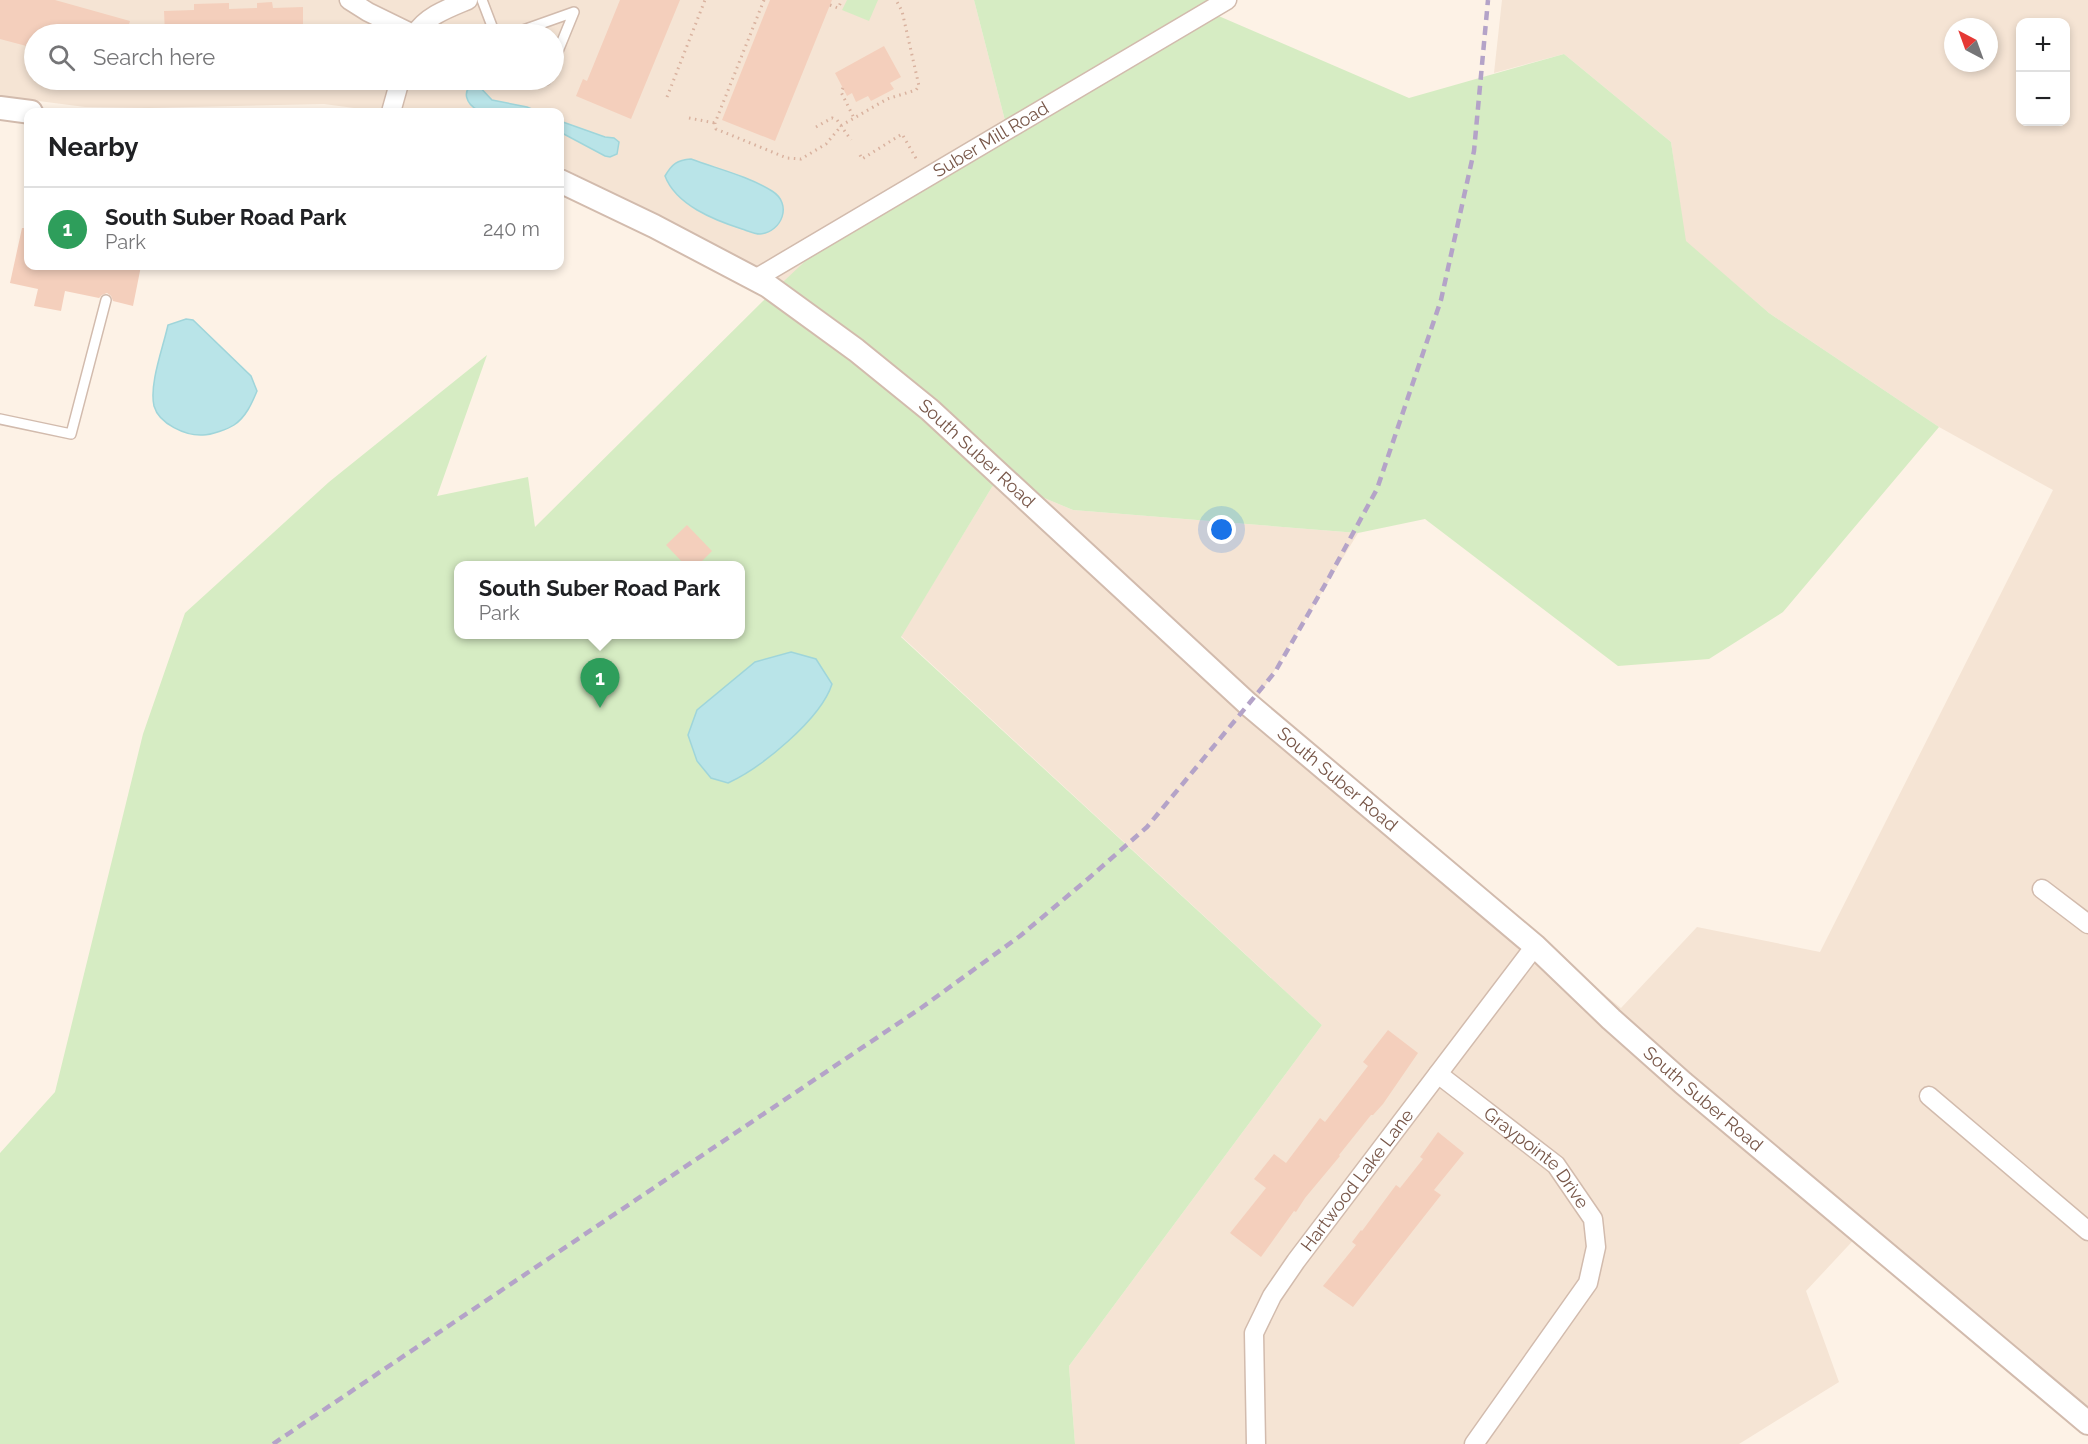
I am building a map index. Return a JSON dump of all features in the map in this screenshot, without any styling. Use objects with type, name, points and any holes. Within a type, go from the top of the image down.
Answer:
[{"type":"street","points":[[349,0],[393,24]]},
{"type":"street","points":[[423,24],[441,11],[468,0]]},
{"type":"street","name":"Suber Mill Road","points":[[755,279],[1227,0]]},
{"type":"street","points":[[392,108],[397,90]]},
{"type":"street","points":[[0,108],[24,111]]},
{"type":"street","name":"South Suber Road","points":[[564,183],[654,226],[768,286],[856,350],[930,410],[1248,704],[1535,946],[1611,1019],[1683,1083],[2088,1423]]},
{"type":"street","points":[[2042,889],[2088,924]]},
{"type":"street","name":"Hartwood Lake Lane","points":[[1256,1444],[1254,1333],[1272,1296],[1296,1261],[1535,946]]},
{"type":"street","name":"Graypointe Drive","points":[[1438,1074],[1556,1165],[1593,1219],[1596,1247],[1588,1283],[1474,1444]]},
{"type":"street","points":[[1929,1096],[2088,1231]]},
{"type":"lane","points":[[482,0],[491,24]]},
{"type":"lane","points":[[540,24],[574,12],[564,36]]},
{"type":"lane","points":[[0,419],[71,434],[106,300]]},
{"type":"path","points":[[667,97],[705,0]]},
{"type":"path","points":[[764,0],[715,123],[716,129],[787,158],[801,159],[826,144],[842,125],[887,99],[916,90],[919,86],[902,11],[896,0]]},
{"type":"path","points":[[830,5],[838,8],[842,0]]},
{"type":"path","points":[[843,88],[841,92],[854,118]]},
{"type":"path","points":[[689,118],[715,123]]},
{"type":"path","points":[[816,127],[832,118],[842,125],[851,140]]},
{"type":"path","points":[[860,155],[862,159],[902,134],[917,160]]},
{"type":"shaded area","points":[[0,0],[974,0],[1009,136],[769,295],[621,198],[564,168],[564,108],[354,108],[324,104],[149,108],[85,107],[0,96]]},
{"type":"shaded area","points":[[1502,0],[2088,0],[2088,1426],[1861,1232],[1806,1291],[1839,1382],[1739,1444],[1075,1444],[1069,1366],[1322,1025],[901,636],[992,487],[1001,480],[1073,510],[1358,533],[1253,706],[1621,1008],[1697,927],[1820,952],[2053,490],[1939,427],[1769,313],[1685,241],[1671,142],[1564,54],[1494,73]]},
{"type":"green space","points":[[847,0],[878,0],[869,21],[842,10]]},
{"type":"green space","points":[[974,0],[1235,0],[1214,14],[1409,98],[1564,54],[1671,142],[1686,241],[1769,313],[1939,427],[1783,612],[1709,659],[1618,666],[1425,519],[1358,533],[1073,510],[1001,480],[992,487],[901,637],[1322,1025],[1069,1366],[1075,1444],[0,1444],[0,1153],[55,1092],[143,734],[185,613],[329,482],[487,355],[437,496],[528,477],[535,527],[816,251],[1009,136]]},
{"type":"water","points":[[468,90],[483,90],[492,100],[529,108],[475,108],[468,101]]},
{"type":"water","points":[[564,122],[614,138],[619,142],[617,154],[610,157],[564,134]]},
{"type":"water","points":[[691,159],[743,177],[772,191],[782,203],[782,217],[779,223],[768,232],[756,234],[708,216],[687,203],[670,186],[665,176],[675,163]]},
{"type":"water","points":[[186,319],[193,320],[251,376],[257,391],[248,410],[238,422],[210,434],[196,435],[174,428],[161,418],[154,406],[153,387],[168,325]]},
{"type":"water","points":[[791,652],[816,659],[832,684],[826,698],[803,727],[757,766],[728,783],[711,778],[697,761],[688,735],[697,710],[755,662]]},
{"type":"building","points":[[0,0],[55,0],[130,21],[129,24],[24,24],[24,45],[0,39]]},
{"type":"building","points":[[620,0],[680,0],[631,119],[576,96],[583,79],[587,81]]},
{"type":"building","points":[[770,0],[832,0],[775,141],[722,120]]},
{"type":"building","points":[[272,2],[273,8],[303,7],[303,24],[165,24],[164,11],[194,10],[194,4],[229,3],[229,9],[257,8],[257,3]]},
{"type":"building","points":[[884,46],[901,77],[890,83],[894,89],[871,101],[868,96],[856,102],[852,93],[847,96],[835,73]]},
{"type":"building","points":[[22,228],[24,228],[24,270],[140,270],[133,306],[113,301],[107,293],[99,298],[65,291],[61,311],[34,306],[38,289],[10,283]]},
{"type":"building","points":[[687,525],[712,551],[702,561],[681,561],[666,545]]},
{"type":"building","points":[[1388,1030],[1418,1053],[1383,1104],[1371,1115],[1296,1212],[1294,1211],[1261,1257],[1230,1233],[1266,1188],[1254,1179],[1274,1154],[1286,1163],[1320,1118],[1325,1122],[1368,1066],[1363,1062]]},
{"type":"building","points":[[1438,1132],[1464,1153],[1434,1190],[1441,1195],[1353,1307],[1323,1286],[1356,1245],[1352,1242],[1396,1185],[1400,1188],[1423,1159],[1420,1157]]},
{"type":"railway","points":[[273,1444],[921,1008],[1020,936],[1147,827],[1275,672],[1377,489],[1441,300],[1474,151],[1488,0]]},
{"type":"place","name":"South Suber Road Park","points":[[600,708]]}]
